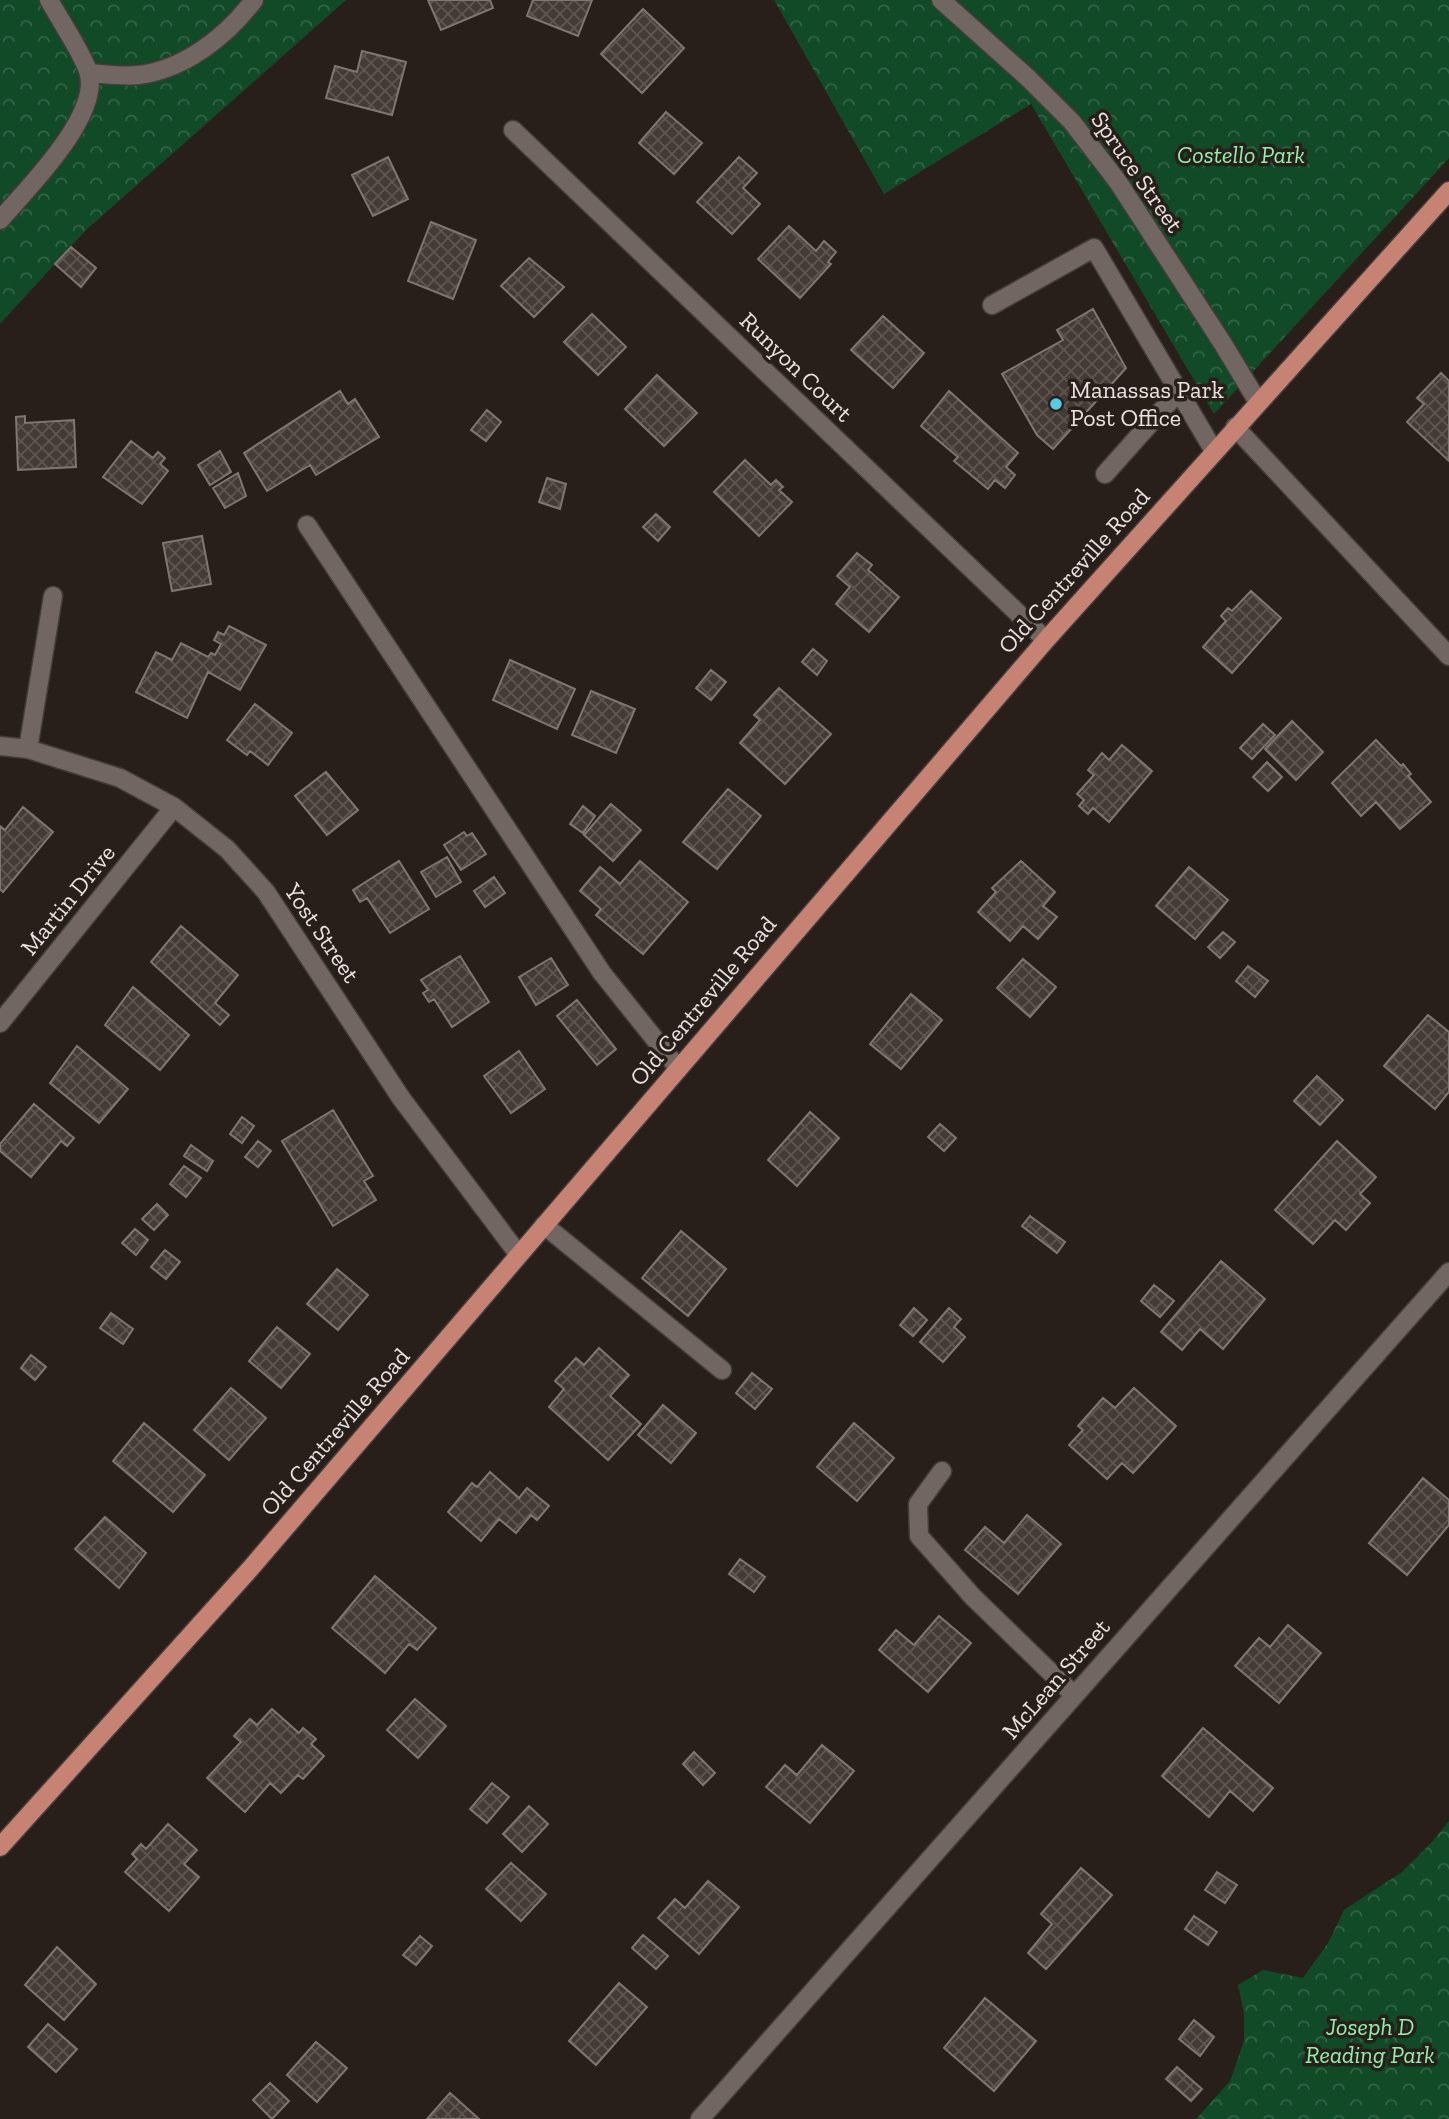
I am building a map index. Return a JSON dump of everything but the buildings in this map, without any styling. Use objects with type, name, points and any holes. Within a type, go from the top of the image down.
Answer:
[{"type":"main road","name":"Old Centreville Road","points":[[0,1847],[250,1569],[1046,640],[1449,191]]},
{"type":"street","points":[[0,220],[74,132],[84,113],[89,73],[48,0]]},
{"type":"street","points":[[89,73],[137,75],[168,68],[192,56],[225,32],[254,0]]},
{"type":"street","name":"Spruce Street","points":[[941,0],[1028,78],[1072,122],[1118,181],[1258,402]]},
{"type":"street","name":"Runyon Court","points":[[513,130],[1046,640]]},
{"type":"street","points":[[992,305],[1094,248],[1214,451]]},
{"type":"street","points":[[1105,474],[1179,391]]},
{"type":"street","points":[[1236,427],[1449,656]]},
{"type":"street","points":[[307,525],[601,973],[678,1068]]},
{"type":"street","points":[[29,749],[53,596]]},
{"type":"street","name":"Yost Street","points":[[0,746],[29,749],[120,778],[174,807],[228,849],[266,892],[401,1098],[519,1255]]},
{"type":"street","name":"Martin Drive","points":[[0,1023],[174,807]]},
{"type":"street","points":[[544,1225],[722,1370]]},
{"type":"street","name":"McLean Street","points":[[700,2119],[1449,1272]]},
{"type":"street","points":[[942,1471],[918,1504],[919,1536],[973,1597],[1074,1695]]},
{"type":"green space","points":[[0,0],[346,0],[85,231],[0,324]]},
{"type":"green space","name":"Costello Park","points":[[774,0],[1449,0],[1449,158],[1214,414],[1031,104],[884,194]]},
{"type":"green space","name":"Joseph D Reading Park","points":[[1449,1821],[1449,2119],[1196,2119],[1230,2081],[1244,2041],[1244,2014],[1238,1985],[1263,1970],[1303,1978],[1328,1943],[1344,1910],[1402,1872]]},
{"type":"place","name":"Manassas Park Post Office","points":[[1056,404]]}]
